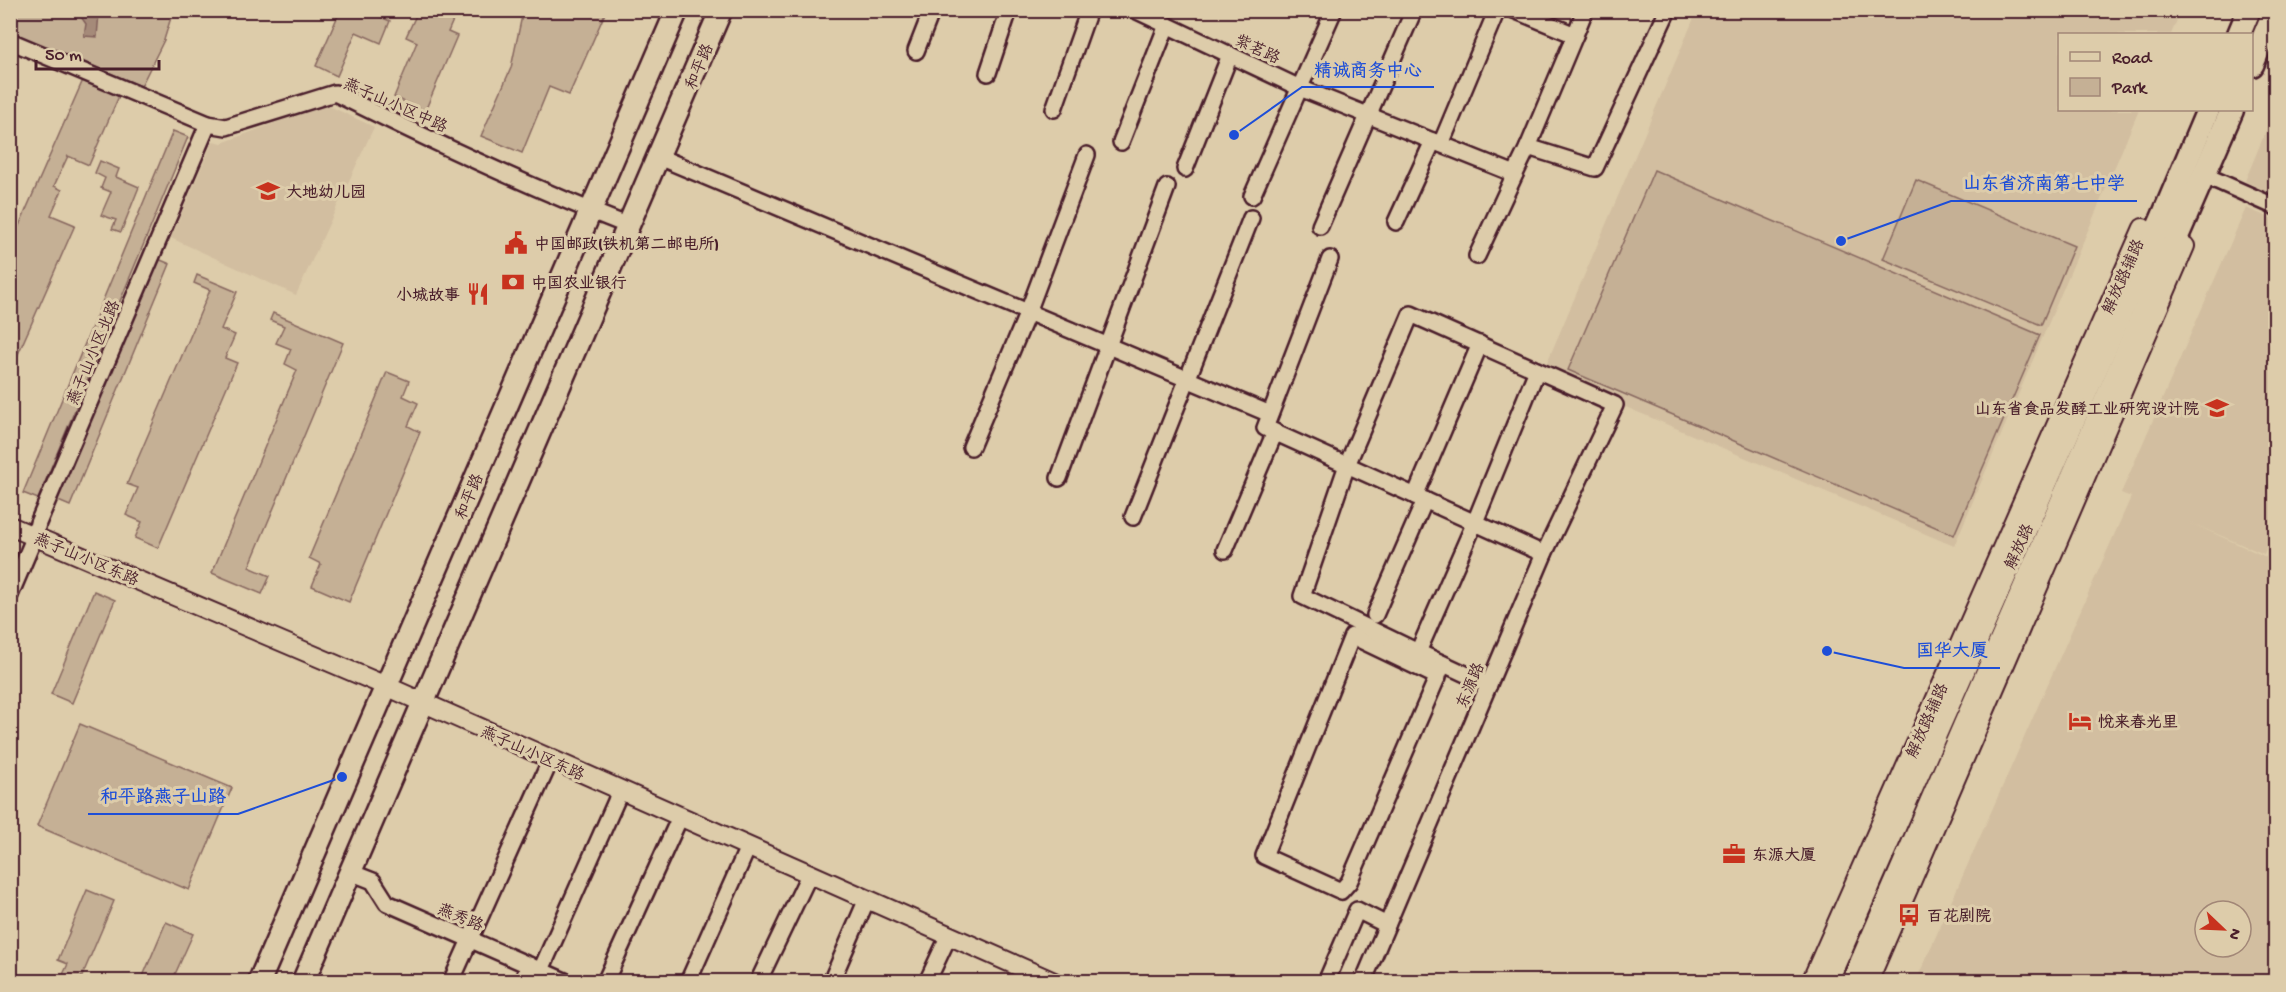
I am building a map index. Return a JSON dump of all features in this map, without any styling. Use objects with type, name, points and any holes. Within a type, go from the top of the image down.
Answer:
[{"type":"main road","name":"和平路","points":[[259,981],[677,10]]},
{"type":"main road","name":"和平路","points":[[303,981],[722,10]]},
{"type":"main road","points":[[2239,33],[2249,10]]},
{"type":"main road","points":[[2253,63],[2275,10]]},
{"type":"main road","name":"解放路","points":[[1853,981],[2168,231],[2208,111]]},
{"type":"main road","name":"解放路","points":[[1826,981],[2168,231],[2204,175],[2232,111]]},
{"type":"street","points":[[916,51],[932,10]]},
{"type":"street","points":[[988,73],[1009,10]]},
{"type":"street","points":[[1054,109],[1089,10]]},
{"type":"street","name":"紫茗路","points":[[1136,10],[1300,88],[1515,174]]},
{"type":"street","points":[[1252,196],[1334,10]]},
{"type":"street","points":[[1320,226],[1414,10]]},
{"type":"street","points":[[1396,222],[1437,142],[1497,10]]},
{"type":"street","points":[[1514,10],[1575,35]]},
{"type":"street","points":[[1477,256],[1528,147],[1585,10]]},
{"type":"street","points":[[1528,147],[1595,168],[1668,10]]},
{"type":"street","points":[[1121,142],[1167,26]]},
{"type":"street","name":"燕子山小区中路","points":[[10,41],[208,124],[226,127],[335,93],[385,118],[629,226]]},
{"type":"street","points":[[1185,170],[1230,55]]},
{"type":"street","name":"燕子山小区北路","points":[[10,595],[35,536],[38,523],[208,124]]},
{"type":"street","points":[[972,447],[1028,312],[1088,155]]},
{"type":"street","points":[[658,157],[1270,414]]},
{"type":"street","points":[[2204,175],[2276,207]]},
{"type":"street","points":[[1059,477],[1167,187]]},
{"type":"street","points":[[1133,517],[1251,218]]},
{"type":"street","points":[[1868,981],[2168,231]]},
{"type":"street","name":"解放路辅路","points":[[1811,981],[2168,231]]},
{"type":"street","points":[[1330,260],[1265,428],[1544,554]]},
{"type":"street","points":[[1418,652],[1537,370],[1411,314],[1347,465],[1302,596],[1418,652],[1441,670]]},
{"type":"street","points":[[1375,615],[1480,344]]},
{"type":"street","name":"东源路","points":[[1363,981],[1544,554],[1615,405],[1537,370]]},
{"type":"street","points":[[1225,550],[1275,432]]},
{"type":"street","name":"燕子山小区东路","points":[[10,526],[386,686],[1054,981]]},
{"type":"street","points":[[1441,670],[1348,882],[1341,891],[1264,856],[1352,636],[1441,670],[1489,685]]},
{"type":"street","points":[[451,981],[551,759]]},
{"type":"street","points":[[522,981],[535,968],[616,801],[619,790]]},
{"type":"street","points":[[605,981],[680,817]]},
{"type":"street","points":[[688,981],[748,847]]},
{"type":"street","name":"燕秀路","points":[[350,872],[373,881],[387,903],[567,981]]},
{"type":"street","points":[[758,981],[810,873]]},
{"type":"street","points":[[831,981],[867,899]]},
{"type":"street","points":[[1326,981],[1357,910],[1387,925]]},
{"type":"street","points":[[927,981],[949,935]]},
{"type":"shaded area","points":[[1762,10],[1768,13],[1769,10],[2181,11],[2171,33],[2058,33],[2058,111],[2139,111],[1954,546],[1543,372],[1697,11]]},
{"type":"shaded area","points":[[77,11],[102,11],[99,13],[97,37],[84,36],[86,24]]},
{"type":"shaded area","name":"大地幼儿园","points":[[325,104],[374,127],[296,295],[171,238],[213,141],[222,143]]},
{"type":"shaded area","points":[[2275,109],[2275,195],[2245,181]]},
{"type":"shaded area","points":[[2246,208],[2275,220],[2275,527],[2264,554],[2191,523],[2275,561],[2275,981],[1916,981],[2131,497],[2121,493]]},
{"type":"green space","points":[[10,11],[173,11],[164,40],[141,86],[11,32]]},
{"type":"green space","points":[[340,11],[366,11],[390,21],[381,43],[356,32],[337,76],[316,66]]},
{"type":"green space","points":[[418,11],[457,11],[448,32],[457,36],[425,111],[394,97],[417,42],[406,37]]},
{"type":"green space","points":[[523,11],[606,11],[569,95],[549,87],[522,153],[481,136],[511,68]]},
{"type":"green space","points":[[83,80],[119,96],[89,165],[68,156],[54,186],[62,190],[51,215],[75,225],[11,370],[11,244]]},
{"type":"green space","points":[[173,131],[188,137],[38,499],[23,493]]},
{"type":"green space","points":[[100,161],[119,169],[116,177],[139,187],[121,232],[112,229],[116,220],[101,215],[111,192],[101,188],[105,178],[95,173]]},
{"type":"green space","points":[[1654,170],[2040,335],[1954,535],[1568,370]]},
{"type":"green space","points":[[1916,180],[2074,246],[2041,325],[1883,259]]},
{"type":"green space","points":[[156,258],[170,264],[70,506],[56,500]]},
{"type":"green space","points":[[197,275],[237,292],[221,329],[235,335],[225,358],[237,363],[158,548],[135,538],[142,522],[126,515],[138,488],[127,484],[210,290],[194,283]]},
{"type":"green space","points":[[273,313],[343,343],[249,567],[270,576],[262,594],[212,573],[297,370],[285,364],[291,349],[276,343],[284,326],[270,320]]},
{"type":"green space","points":[[387,372],[409,381],[403,396],[418,403],[408,426],[420,432],[349,602],[312,586],[321,564],[309,558]]},
{"type":"green space","points":[[94,591],[115,600],[72,703],[51,694]]},
{"type":"green space","points":[[80,724],[232,788],[189,890],[37,826]]},
{"type":"green space","points":[[87,890],[114,901],[80,981],[60,981],[68,964],[58,960]]},
{"type":"green space","points":[[166,922],[193,934],[172,981],[141,981]]},
{"type":"place","name":"精诚商务中心","points":[[1234,135]]},
{"type":"place","name":"大地幼儿园","points":[[268,191]]},
{"type":"place","name":"山东省济南第七中学","points":[[1841,241]]},
{"type":"place","name":"中国邮政(铁机第二邮电所)","points":[[516,243]]},
{"type":"place","name":"中国农业银行","points":[[513,282]]},
{"type":"place","name":"小城故事","points":[[478,294]]},
{"type":"place","name":"山东省食品发酵工业研究设计院","points":[[2217,408]]},
{"type":"place","name":"国华大厦","points":[[1827,651]]},
{"type":"place","name":"悦来春光里","points":[[2080,721]]},
{"type":"place","name":"和平路燕子山路","points":[[342,777]]},
{"type":"place","name":"东源大厦","points":[[1734,854]]},
{"type":"place","name":"百花剧院","points":[[1909,915]]}]
